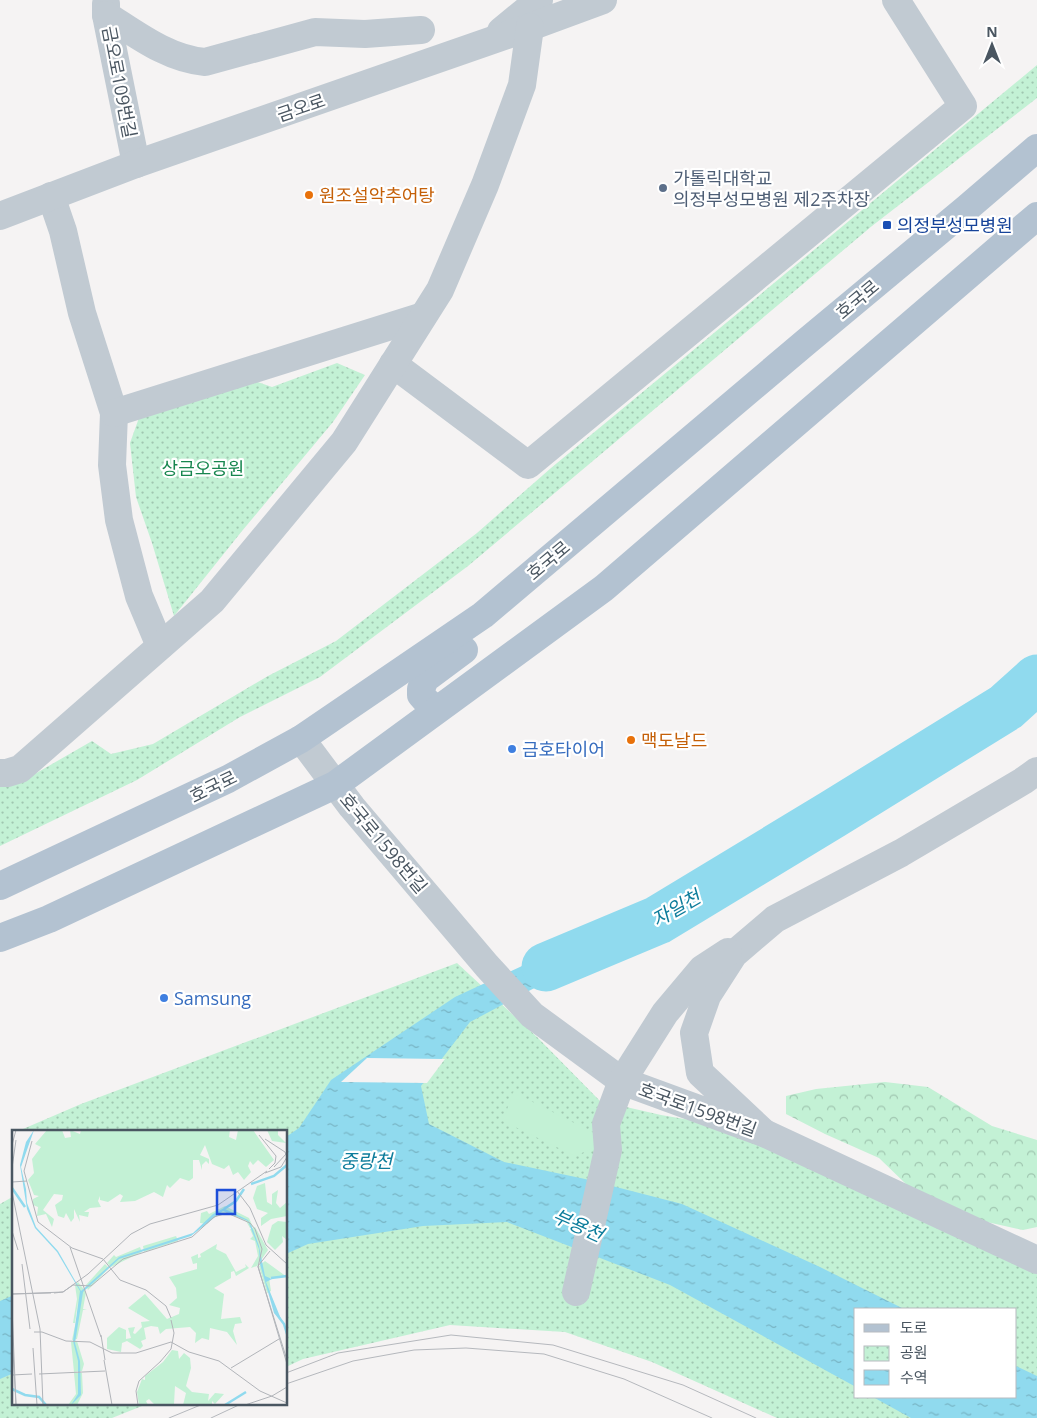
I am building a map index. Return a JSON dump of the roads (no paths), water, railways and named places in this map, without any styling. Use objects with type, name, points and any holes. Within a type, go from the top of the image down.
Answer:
[{"type":"main road","name":"호국로","points":[[0,886],[228,779],[301,740],[483,615],[1037,148]]},
{"type":"main road","points":[[0,938],[49,919],[335,784],[604,588],[1037,216]]},
{"type":"main road","points":[[439,708],[429,704],[421,695],[421,688],[425,679],[465,649],[475,638],[483,615]]},
{"type":"street","points":[[490,40],[539,0]]},
{"type":"street","name":"금오로","points":[[0,216],[136,164],[603,0]]},
{"type":"street","points":[[392,364],[528,464],[963,106],[896,0]]},
{"type":"street","points":[[106,7],[151,44],[190,61],[205,62],[315,32],[365,34],[421,30]]},
{"type":"street","name":"금오로109번길","points":[[106,7],[136,164]]},
{"type":"street","points":[[0,773],[8,773],[20,769],[212,601],[344,442],[440,290],[485,185],[522,85],[530,27]]},
{"type":"street","points":[[51,196],[63,231],[82,313],[114,413],[112,464],[120,520],[139,596],[160,646]]},
{"type":"street","points":[[114,413],[423,316]]},
{"type":"street","name":"호국로1598번길","points":[[301,740],[358,814],[487,966],[532,1015],[622,1081],[764,1133]]},
{"type":"street","name":"호국로1598번길","points":[[764,1133],[700,1073],[694,1033],[707,996],[734,954],[775,919],[902,853],[1037,771]]},
{"type":"street","points":[[576,1292],[608,1150],[606,1124],[622,1081],[664,1013],[702,969],[775,919]]},
{"type":"street","points":[[764,1133],[1037,1260]]},
{"type":"water","name":"중랑천","points":[[602,929],[610,948],[470,1022],[421,1086],[429,1124],[504,1162],[585,1179],[682,1204],[820,1267],[902,1308],[854,1308],[854,1386],[670,1285],[507,1222],[423,1226],[308,1244],[288,1253],[288,1136],[299,1128],[331,1080],[455,997]]},
{"type":"water","points":[[12,1296],[12,1374],[0,1379],[0,1301]]},
{"type":"water","points":[[1017,1366],[1037,1376],[1037,1418],[911,1418],[875,1398],[1017,1398]]},
{"type":"waterway","name":"자일천","points":[[546,967],[658,920],[1006,707],[1037,679]]},
{"type":"tram line","points":[[288,1372],[338,1353],[451,1335],[553,1345],[683,1385],[756,1418]]},
{"type":"tram line","points":[[288,1383],[353,1361],[414,1350],[466,1348],[544,1354],[624,1379],[712,1418]]},
{"type":"tram line","points":[[169,1418],[198,1406]]},
{"type":"tram line","points":[[211,1418],[237,1406]]},
{"type":"place","name":"가톨릭대학교 의정부성모병원 제2주차장","points":[[663,188]]},
{"type":"place","name":"원조설악추어탕","points":[[309,195]]},
{"type":"place","name":"의정부성모병원","points":[[887,225]]},
{"type":"place","name":"맥도날드","points":[[631,740]]},
{"type":"place","name":"금호타이어","points":[[512,749]]},
{"type":"place","name":"Samsung","points":[[164,998]]},
{"type":"park label","name":"상금오공원","points":[[203,468]]},
{"type":"water label","name":"부용천","points":[[578,1225]]}]
